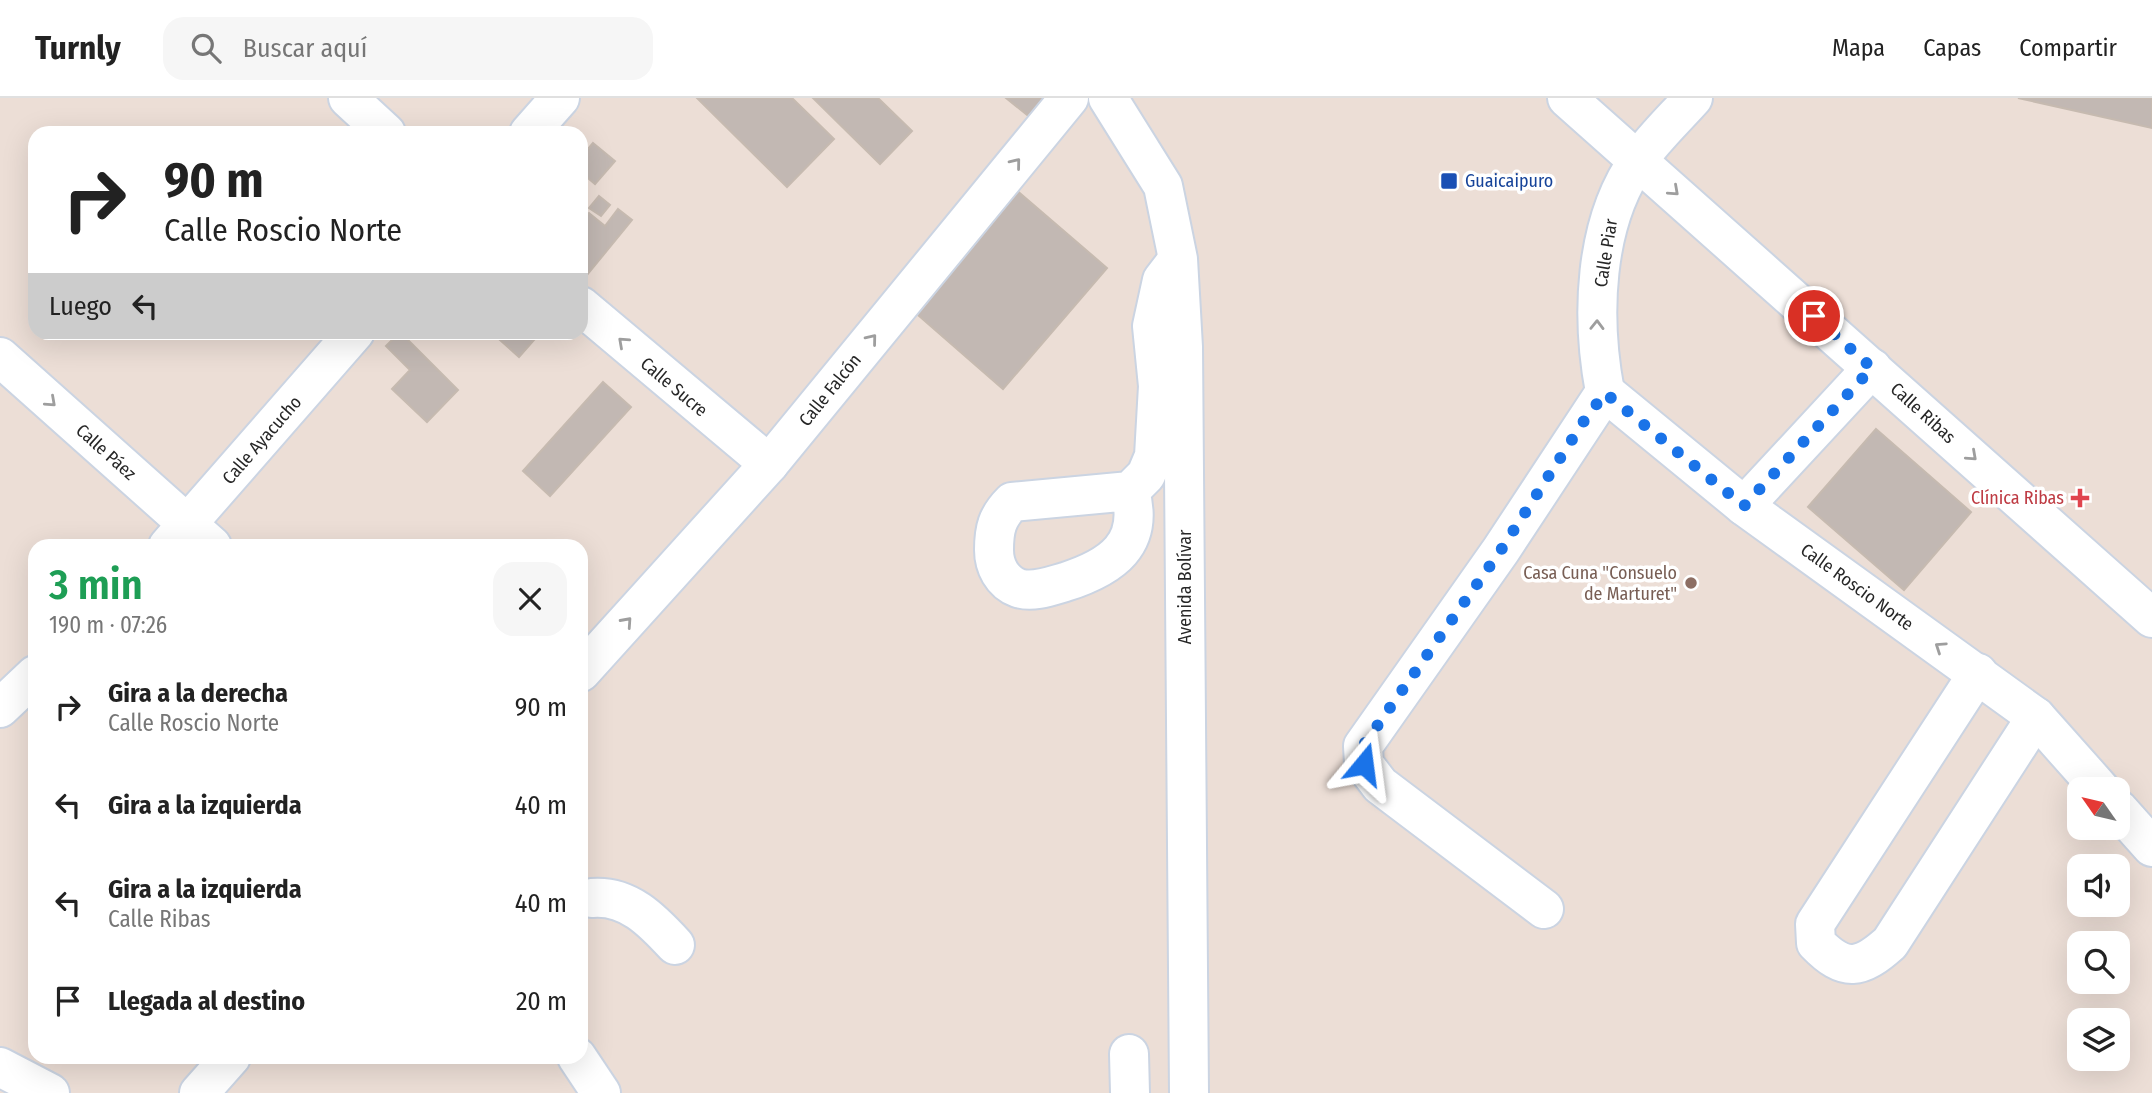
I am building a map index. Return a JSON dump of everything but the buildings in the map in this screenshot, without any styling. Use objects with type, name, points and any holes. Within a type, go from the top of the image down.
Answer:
[{"type":"street","points":[[348,98],[378,126]]},
{"type":"street","points":[[535,126],[560,98]]},
{"type":"street","name":"Calle Falcón","points":[[588,664],[769,464],[1069,98]]},
{"type":"street","name":"Avenida Bolívar","points":[[1108,98],[1163,186],[1178,259],[1183,347],[1189,1093]]},
{"type":"street","name":"Calle Ribas","points":[[1567,98],[2152,618]]},
{"type":"street","name":"Calle Piar","points":[[1605,393],[1597,337],[1610,216],[1639,160],[1693,98]]},
{"type":"street","points":[[1130,491],[1146,475],[1154,456],[1157,386],[1152,326],[1162,280],[1178,259]]},
{"type":"street","name":"Calle Sucre","points":[[588,312],[769,464]]},
{"type":"street","name":"Calle Ayacucho","points":[[189,539],[349,340]]},
{"type":"street","name":"Calle Páez","points":[[0,357],[189,539]]},
{"type":"street","points":[[1744,506],[1872,368]]},
{"type":"street","points":[[1545,909],[1380,785],[1364,764],[1363,746],[1501,550],[1605,393]]},
{"type":"street","name":"Calle Roscio Norte","points":[[1605,393],[1744,506],[2036,717],[2089,777]]},
{"type":"street","points":[[1978,673],[1815,924],[1816,943],[1828,956],[1853,966],[1870,961],[1890,943],[2036,717]]},
{"type":"street","points":[[0,709],[28,682]]},
{"type":"street","points":[[2130,823],[2152,848]]},
{"type":"street","points":[[588,898],[612,896],[629,904],[675,945]]},
{"type":"street","points":[[1129,1054],[1130,1093]]},
{"type":"street","points":[[199,1093],[226,1064]]},
{"type":"street","points":[[582,1064],[601,1093]]},
{"type":"street","points":[[0,1067],[50,1093]]},
{"type":"place","name":"Guaicaipuro","points":[[1449,181]]},
{"type":"place","name":"Clínica Ribas","points":[[2080,498]]},
{"type":"place","name":"Casa Cuna \"Consuelo de Marturet\"","points":[[1691,583]]},
{"type":"route","points":[[1364,764],[1363,746],[1501,550],[1605,393],[1744,506],[1872,368],[1814,316]]}]
